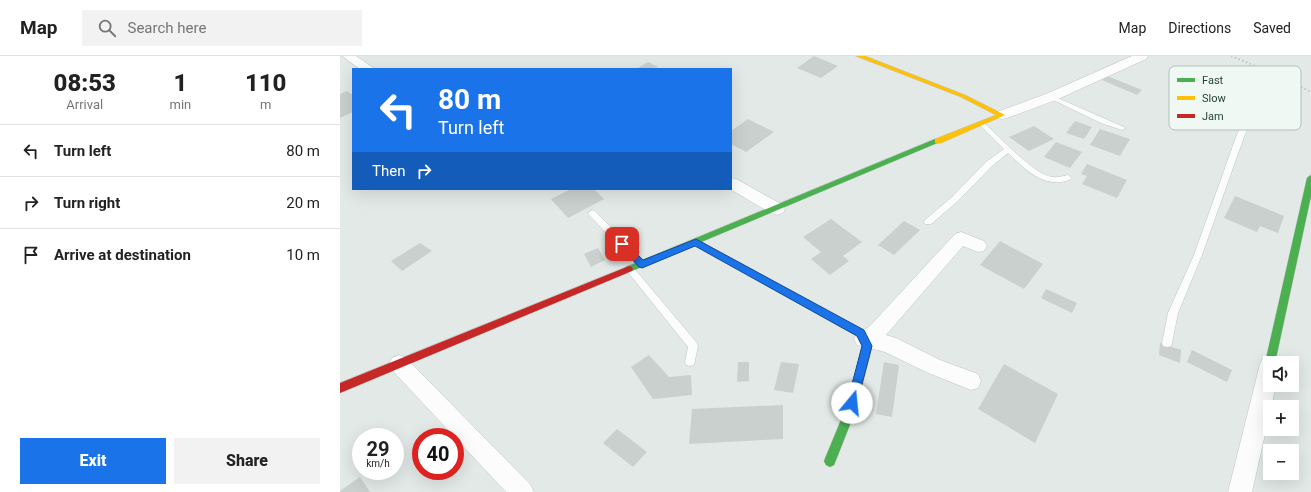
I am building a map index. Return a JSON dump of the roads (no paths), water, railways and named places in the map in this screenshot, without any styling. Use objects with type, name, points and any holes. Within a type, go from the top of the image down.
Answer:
[{"type":"street","points":[[348,56],[367,68]]},
{"type":"street","points":[[859,56],[963,96],[1002,115]]},
{"type":"street","points":[[340,388],[1002,115],[1051,97],[1142,56]]},
{"type":"street","points":[[1272,356],[1308,209],[1311,178]]},
{"type":"street","points":[[732,184],[777,209]]},
{"type":"street","points":[[864,340],[876,333],[961,238],[978,246]]},
{"type":"street","points":[[696,242],[860,333],[867,346],[864,364],[837,448],[830,461]]},
{"type":"street","points":[[864,340],[889,344],[933,366],[971,381]]},
{"type":"street","points":[[399,364],[522,492]]},
{"type":"street","points":[[1240,492],[1263,392]]},
{"type":"lane","points":[[1051,97],[1062,101],[1100,122],[1122,128]]},
{"type":"lane","points":[[982,124],[1024,164],[1051,180],[1068,178]]},
{"type":"lane","points":[[1167,343],[1173,313],[1198,254],[1243,130]]},
{"type":"lane","points":[[928,222],[955,200],[989,164],[1008,149]]},
{"type":"lane","points":[[592,213],[642,264]]},
{"type":"lane","points":[[630,269],[693,346],[690,362]]}]
